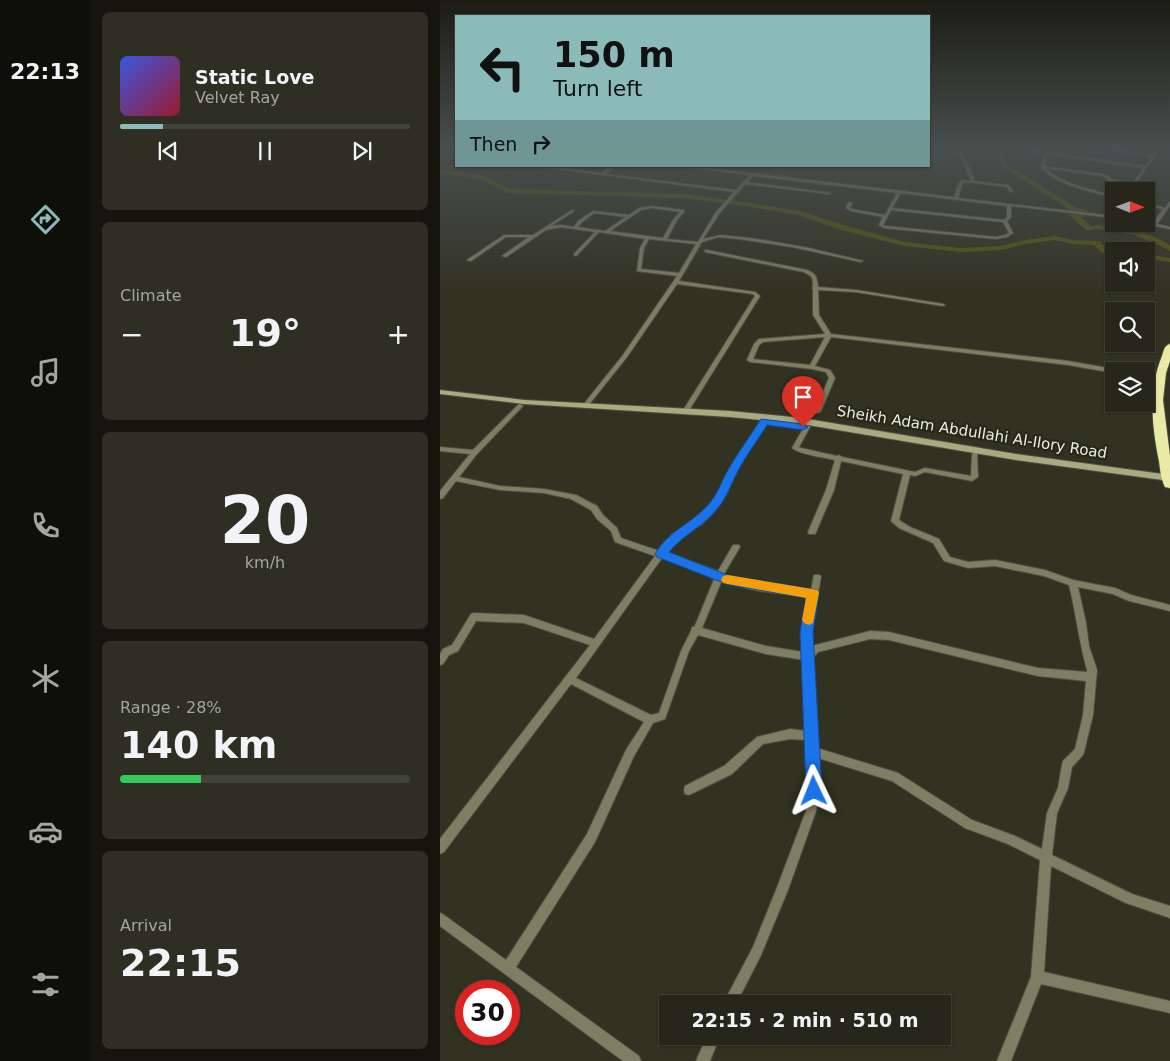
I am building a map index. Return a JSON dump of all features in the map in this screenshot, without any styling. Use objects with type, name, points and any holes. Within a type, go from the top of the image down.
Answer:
[{"type":"highway","points":[[1170,347],[1160,380],[1159,424],[1170,481]]},
{"type":"highway","points":[[1169,448],[1164,394],[1170,363]]},
{"type":"street","points":[[585,406],[625,356],[681,275],[718,213],[732,197]]},
{"type":"street","points":[[897,197],[881,225],[888,228],[996,238],[1011,233],[1005,221]]},
{"type":"street","points":[[944,197],[1105,216]]},
{"type":"street","points":[[850,203],[848,208],[851,210],[885,216]]},
{"type":"street","points":[[1155,224],[1170,203]]},
{"type":"street","points":[[1005,221],[1009,217],[1010,204]]},
{"type":"street","points":[[1155,206],[1166,209]]},
{"type":"street","points":[[606,232],[636,210],[652,207],[683,211],[675,220],[664,240]]},
{"type":"street","points":[[890,209],[1005,221]]},
{"type":"street","points":[[504,256],[572,211]]},
{"type":"street","points":[[576,227],[579,222],[593,212],[629,216]]},
{"type":"street","points":[[1155,225],[1170,228]]},
{"type":"street","points":[[544,229],[556,226],[576,227],[664,240],[699,242],[708,241],[718,236],[775,242],[861,261]]},
{"type":"street","points":[[576,255],[598,231]]},
{"type":"street","points":[[469,260],[504,236],[535,236]]},
{"type":"street","points":[[648,238],[642,248],[639,270],[681,275]]},
{"type":"street","points":[[707,251],[805,271],[813,275],[815,278],[816,315],[830,335]]},
{"type":"street","points":[[676,282],[755,293],[758,296],[685,412]]},
{"type":"street","points":[[814,288],[862,292],[943,305]]},
{"type":"street","points":[[812,367],[830,335]]},
{"type":"street","points":[[818,412],[832,378],[828,371],[812,367],[750,360],[761,340],[830,335],[1068,364],[1105,370]]},
{"type":"street","points":[[1155,379],[1160,380]]},
{"type":"street","name":"Sheikh Adam Abdullahi Al-Ilory Road","points":[[440,394],[802,421],[1016,458],[1170,481]]},
{"type":"street","name":"Sheikh Adam Abdullahi Al-Ilory Road","points":[[440,394],[520,406],[684,415],[807,427],[975,455],[1170,481]]},
{"type":"street","points":[[440,496],[475,452],[520,406]]},
{"type":"street","points":[[440,848],[570,679],[675,536],[698,523],[714,506],[723,493],[734,470],[765,422]]},
{"type":"street","points":[[807,427],[795,448],[915,474],[926,470],[972,479],[975,477],[975,455]]},
{"type":"street","points":[[440,449],[475,452]]},
{"type":"street","points":[[812,532],[830,490],[839,458]]},
{"type":"street","points":[[907,472],[895,521],[899,526],[913,530],[918,535],[936,541],[947,559],[968,565],[995,563],[1045,573],[1073,583],[1115,591],[1129,598],[1170,608]]},
{"type":"street","points":[[454,478],[500,488],[544,491],[573,497],[594,508],[600,517],[614,530],[618,540],[737,582],[813,593]]},
{"type":"street","points":[[509,968],[591,838],[630,753],[650,720],[662,716],[686,650],[703,618],[719,575],[736,547]]},
{"type":"street","points":[[734,995],[757,951],[811,811],[814,791],[813,752],[810,736],[806,632],[817,577]]},
{"type":"street","points":[[1004,1061],[1038,977],[1046,859],[1052,813],[1063,788],[1067,765],[1079,752],[1088,715],[1092,678],[1073,583]]},
{"type":"street","points":[[440,661],[443,650],[455,648],[474,617],[524,619],[596,643]]},
{"type":"street","points":[[695,630],[766,650],[808,657]]},
{"type":"street","points":[[808,657],[815,649],[860,637],[870,635],[889,636],[1038,672],[1092,678]]},
{"type":"street","points":[[570,679],[594,693],[650,720]]},
{"type":"street","points":[[689,790],[728,770],[760,740],[790,734],[810,736]]},
{"type":"street","points":[[813,752],[894,777],[968,824],[1011,840],[1130,899],[1170,912]]},
{"type":"street","points":[[440,918],[509,968],[554,1004],[634,1061]]},
{"type":"street","points":[[1038,977],[1170,1007]]},
{"type":"street","points":[[703,1061],[710,1045]]},
{"type":"waterway","points":[[687,197],[800,213],[841,227],[904,244],[962,250],[1002,248],[1025,242],[1055,238],[1072,242],[1096,243],[1105,251]]},
{"type":"waterway","points":[[1054,197],[1073,208],[1071,209],[1084,212],[1084,215],[1073,215],[1090,229],[1097,227],[1136,233],[1160,242],[1170,249]]},
{"type":"waterway","points":[[1155,258],[1170,260]]},
{"type":"slow traffic","points":[[728,580],[794,592],[813,593],[809,620]]},
{"type":"route","points":[[803,427],[765,422],[749,445],[714,506],[698,523],[687,531],[675,536],[661,554],[729,580],[794,592],[813,593],[806,632],[814,791]]}]
